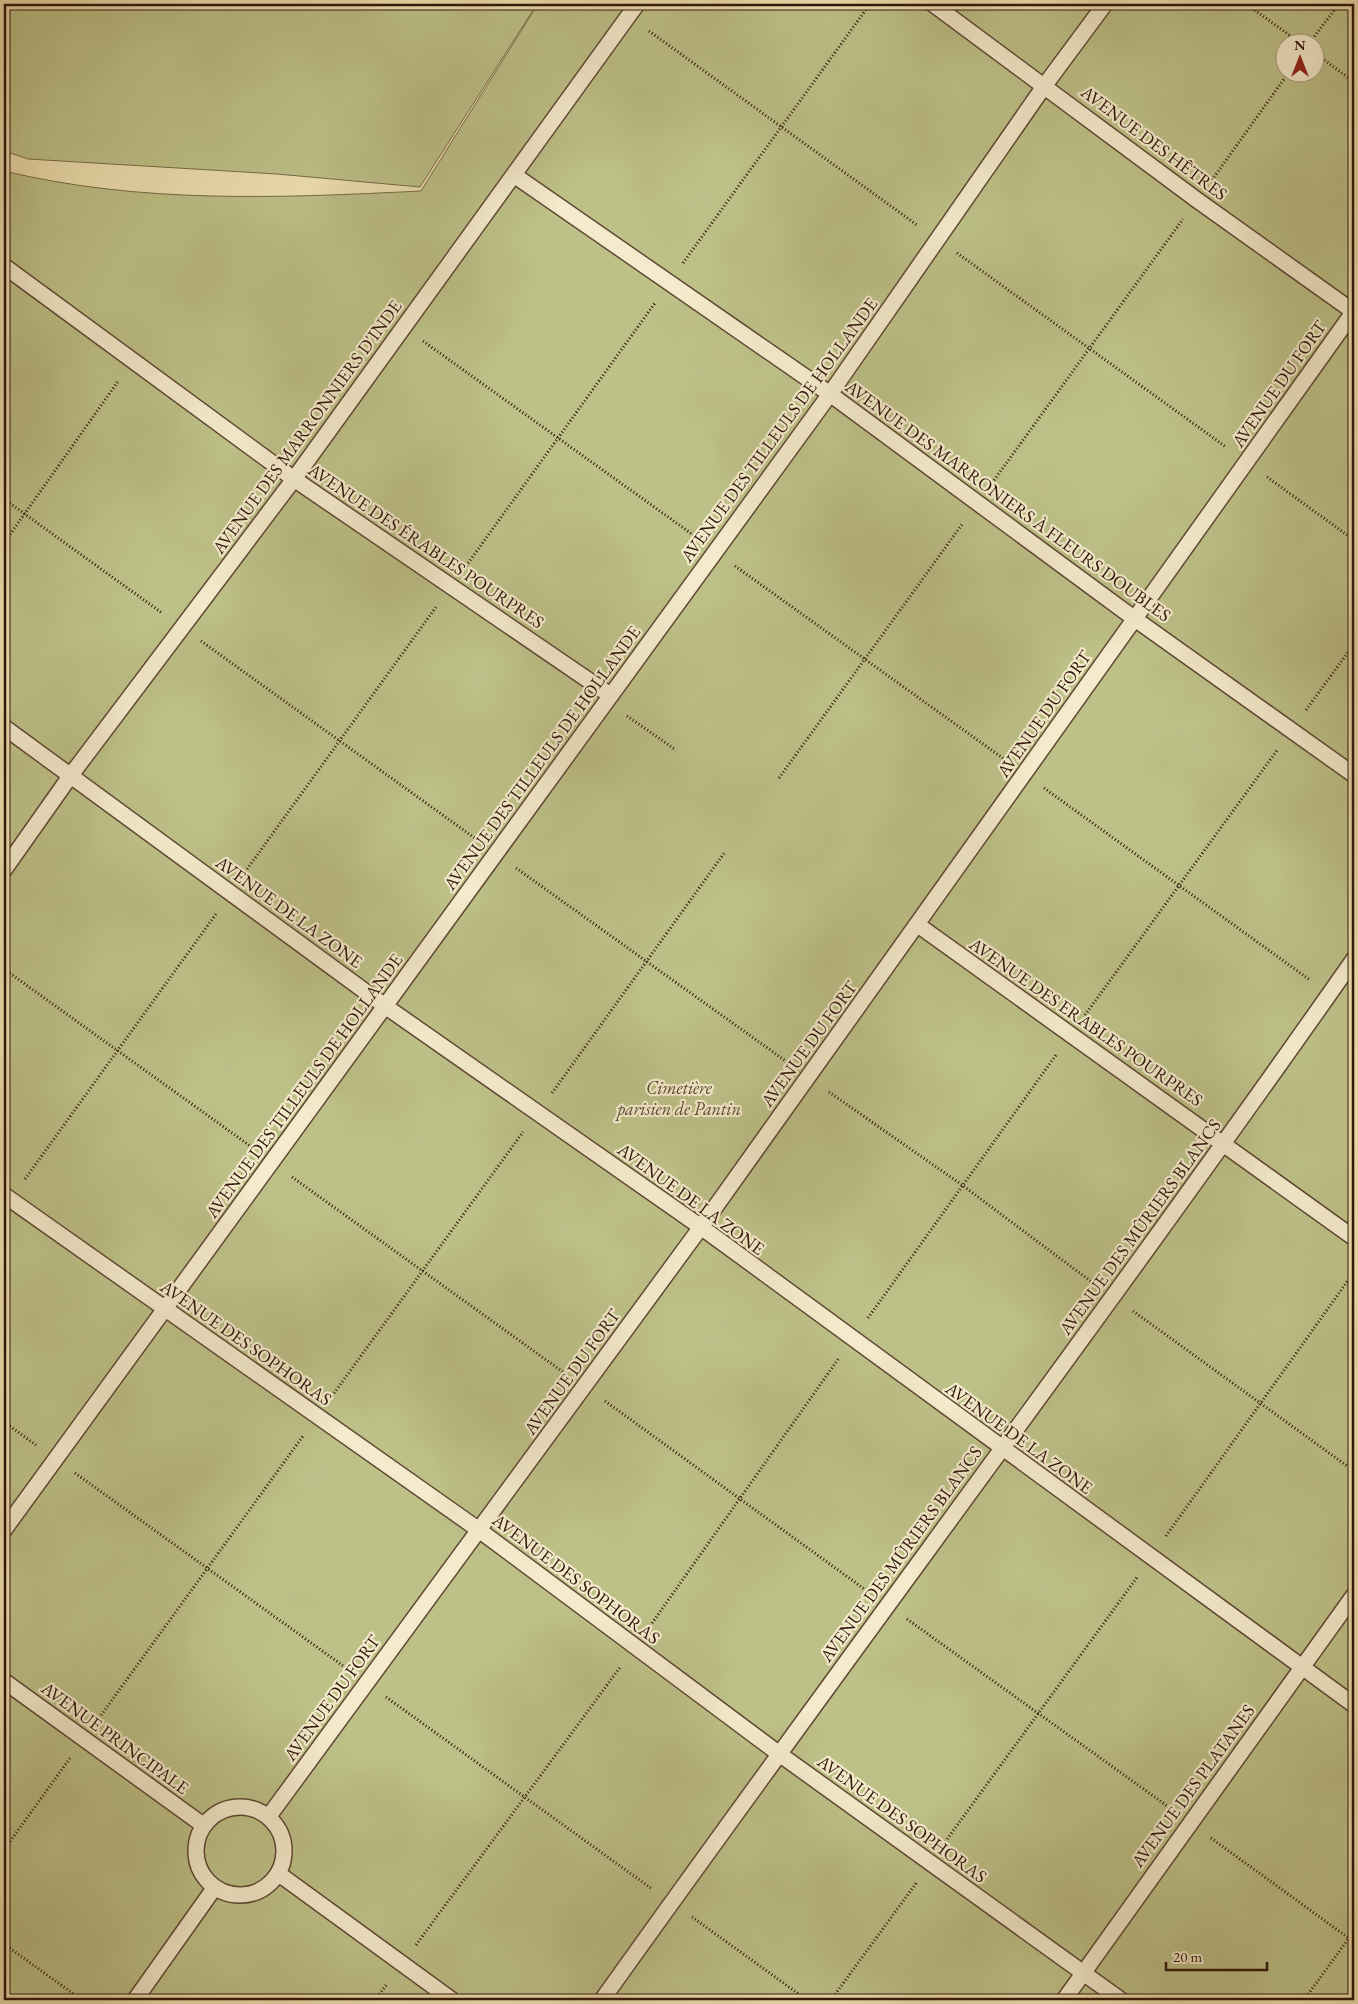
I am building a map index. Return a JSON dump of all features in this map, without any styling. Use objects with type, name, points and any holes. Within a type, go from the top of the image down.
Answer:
[{"type":"lane","name":"AVENUE DES HÊTRES","points":[[933,4],[1046,85],[1197,200],[1354,311]]},
{"type":"lane","name":"AVENUE DES TILLEULS DE HOLLANDE","points":[[4,1530],[386,1006],[607,698],[830,394],[1046,85],[1105,4]]},
{"type":"lane","name":"AVENUE DES MARRONNIERS D'INDE","points":[[4,870],[71,774],[294,479],[632,10]]},
{"type":"lane","name":"AVENUE DES MARRONIERS À FLEURS DOUBLES","points":[[514,175],[830,394],[1135,619],[1354,775]]},
{"type":"lane","name":"AVENUE DES ÉRABLES POURPRES","points":[[4,266],[294,479],[607,698]]},
{"type":"lane","name":"AVENUE DU FORT","points":[[269,1816],[701,1227],[1354,311]]},
{"type":"lane","name":"AVENUE DE LA ZONE","points":[[4,727],[71,774],[386,1006],[701,1227],[1354,1705]]},
{"type":"lane","name":"AVENUE DES ERABLES POURPRES","points":[[918,925],[1225,1143],[1354,1238]]},
{"type":"lane","name":"AVENUE DES MÛRIERS BLANCS","points":[[602,2000],[778,1753],[1225,1143],[1354,959]]},
{"type":"lane","name":"AVENUE DES SOPHORAS","points":[[4,1195],[480,1530],[778,1753],[1121,2000]]},
{"type":"lane","name":"AVENUE DES PLATANES","points":[[1064,2000],[1354,1595]]},
{"type":"lane","name":"AVENUE PRINCIPALE","points":[[4,1681],[204,1825]]},
{"type":"lane","points":[[234,1807],[252,1808],[269,1816],[279,1828],[284,1843],[284,1859],[279,1874],[266,1887],[250,1894],[232,1894],[215,1887],[203,1874],[196,1858],[197,1841],[204,1825],[217,1813],[234,1807]]},
{"type":"lane","points":[[279,1874],[452,2000]]},
{"type":"lane","points":[[135,2000],[215,1887]]},
{"type":"path","points":[[1246,4],[1285,32]]},
{"type":"path","points":[[1318,32],[1339,4]]},
{"type":"path","points":[[632,10],[938,240],[1354,540]]},
{"type":"path","points":[[1326,61],[1354,82]]},
{"type":"path","points":[[779,778],[1282,82]]},
{"type":"path","points":[[404,327],[1330,994]]},
{"type":"path","points":[[4,543],[133,361]]},
{"type":"path","points":[[4,500],[808,1078],[962,1185],[1354,1471]]},
{"type":"path","points":[[607,698],[676,750]]},
{"type":"path","points":[[4,1850],[726,852]]},
{"type":"path","points":[[4,969],[1354,1942]]},
{"type":"path","points":[[831,2000],[1354,1272]]},
{"type":"path","points":[[4,1422],[806,2000]]},
{"type":"path","points":[[1304,2000],[1354,1931]]},
{"type":"path","points":[[4,1944],[82,2000]]},
{"type":"green space","points":[[4,4],[537,4],[420,187],[277,174],[28,159],[4,151]]},
{"type":"green space","name":"Cimetière parisien de Pantin","points":[[538,4],[1354,4],[1354,2000],[4,2000],[4,171],[56,182],[159,194],[211,196],[421,191]]}]
